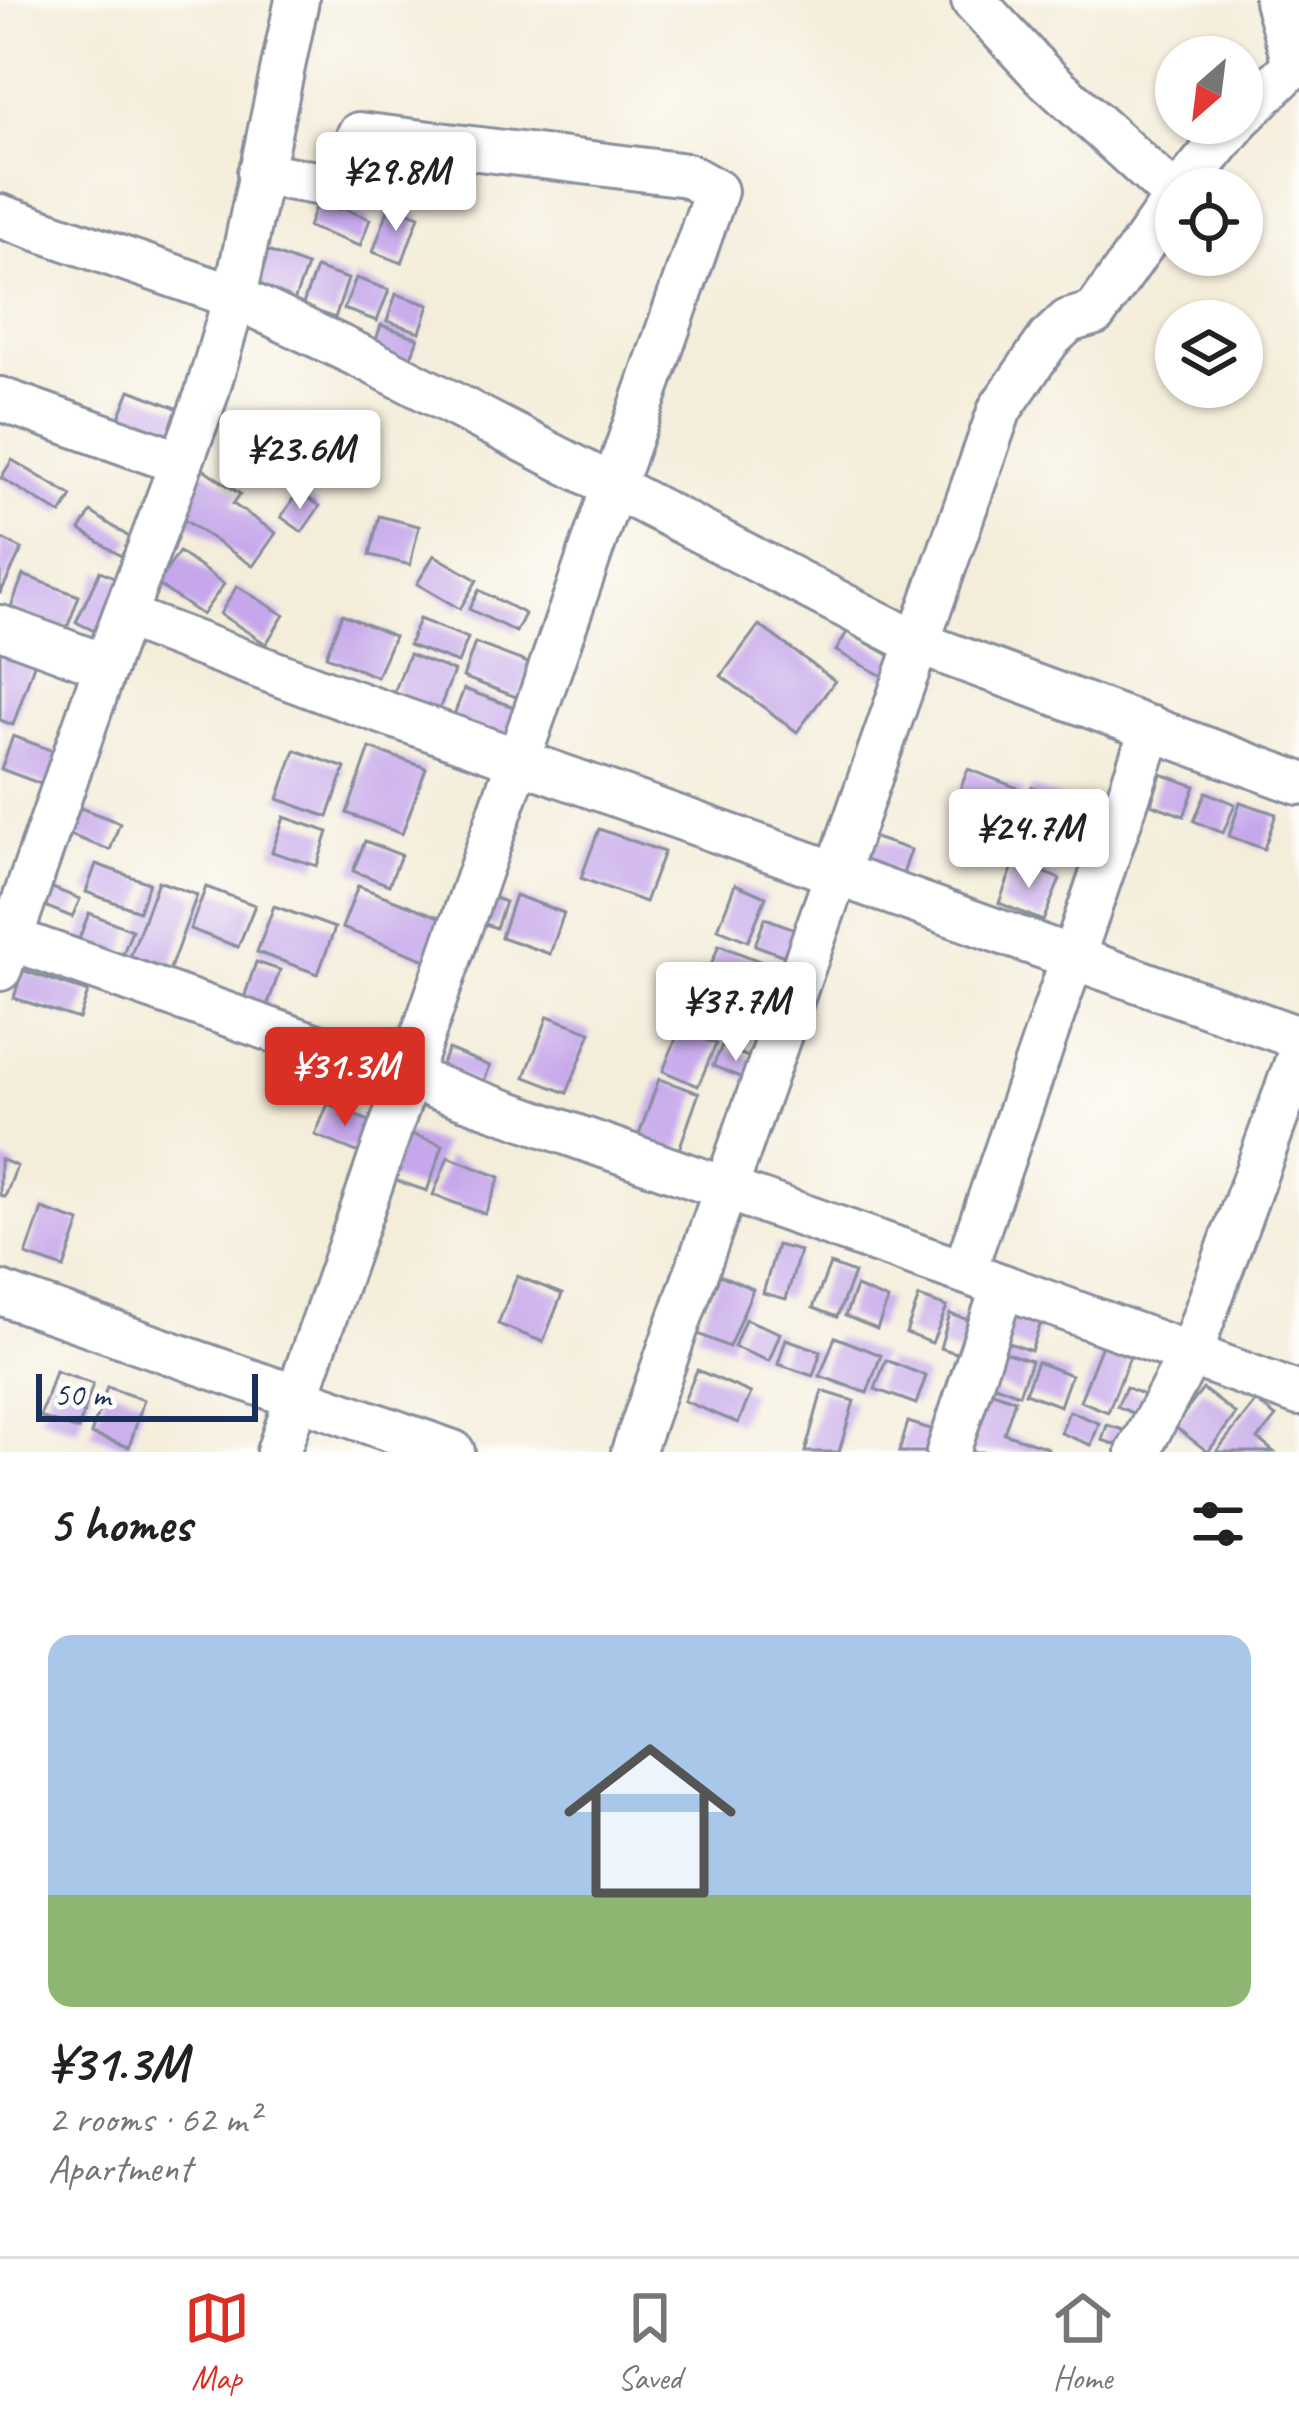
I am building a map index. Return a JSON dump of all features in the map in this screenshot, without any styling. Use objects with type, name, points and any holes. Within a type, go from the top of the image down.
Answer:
[{"type":"main road","points":[[1282,0],[1299,59]]},
{"type":"street","points":[[297,0],[235,297],[206,396],[3,948],[405,1078],[1299,1394]]},
{"type":"street","points":[[973,0],[1043,75],[1155,178]]},
{"type":"street","points":[[1263,95],[1299,59]]},
{"type":"street","points":[[260,173],[339,187],[359,134],[687,175],[716,191],[278,1452]]},
{"type":"street","points":[[1200,168],[1219,144]]},
{"type":"street","points":[[0,216],[235,297],[368,360],[915,642],[1299,782]]},
{"type":"street","points":[[633,1452],[1000,409],[1049,339],[1068,321],[1095,313],[1155,227]]},
{"type":"street","points":[[0,399],[181,463]]},
{"type":"street","points":[[124,616],[1299,1037]]},
{"type":"street","points":[[0,628],[106,665]]},
{"type":"street","points":[[948,1452],[984,1279],[1072,959],[1151,728]]},
{"type":"street","points":[[1138,1452],[1190,1355],[1299,1055]]},
{"type":"street","points":[[0,1293],[453,1452]]},
{"type":"building","points":[[318,199],[370,219],[360,246],[308,227]]},
{"type":"building","points":[[390,205],[419,216],[402,263],[373,252]]},
{"type":"building","points":[[265,250],[307,266],[293,304],[251,290]]},
{"type":"building","points":[[316,268],[348,279],[335,318],[302,307]]},
{"type":"building","points":[[356,278],[389,290],[377,321],[344,309]]},
{"type":"building","points":[[396,294],[429,305],[420,332],[387,321]]},
{"type":"building","points":[[381,325],[418,338],[408,365],[372,352]]},
{"type":"building","points":[[130,390],[182,410],[167,448],[115,428]]},
{"type":"building","points":[[242,439],[291,473],[281,487],[233,453]]},
{"type":"building","points":[[12,460],[72,496],[61,514],[1,478]]},
{"type":"building","points":[[202,468],[240,494],[233,504],[276,533],[253,566],[180,517],[184,493]]},
{"type":"building","points":[[298,492],[320,506],[302,532],[281,517]]},
{"type":"building","points":[[91,512],[132,539],[121,556],[80,530]]},
{"type":"building","points":[[379,516],[419,526],[410,565],[370,555]]},
{"type":"building","points":[[0,538],[22,549],[0,594]]},
{"type":"building","points":[[179,552],[224,584],[202,615],[157,584]]},
{"type":"building","points":[[434,555],[477,580],[460,609],[417,584]]},
{"type":"building","points":[[100,571],[125,582],[101,634],[76,622]]},
{"type":"building","points":[[23,575],[79,596],[66,631],[10,610]]},
{"type":"building","points":[[237,586],[284,615],[266,644],[220,614]]},
{"type":"building","points":[[479,590],[525,614],[516,632],[469,609]]},
{"type":"building","points":[[342,614],[394,636],[377,677],[326,656]]},
{"type":"building","points":[[419,619],[468,638],[458,663],[409,645]]},
{"type":"building","points":[[759,625],[835,681],[797,732],[721,676]]},
{"type":"building","points":[[847,632],[898,660],[888,679],[836,651]]},
{"type":"building","points":[[475,643],[531,664],[519,698],[463,677]]},
{"type":"building","points":[[0,645],[39,650],[13,725],[0,720]]},
{"type":"building","points":[[409,654],[454,671],[437,715],[392,698]]},
{"type":"building","points":[[464,689],[519,709],[507,741],[452,720]]},
{"type":"building","points":[[13,736],[64,755],[52,788],[1,769]]},
{"type":"building","points":[[370,748],[426,768],[402,834],[347,813]]},
{"type":"building","points":[[295,750],[345,768],[328,817],[278,799]]},
{"type":"building","points":[[968,769],[1023,790],[1006,834],[951,813]]},
{"type":"building","points":[[1161,774],[1195,786],[1184,816],[1151,804]]},
{"type":"building","points":[[1032,787],[1079,805],[1060,853],[1013,834]]},
{"type":"building","points":[[1206,792],[1235,804],[1223,833],[1194,821]]},
{"type":"building","points":[[1240,802],[1276,814],[1264,849],[1229,836]]},
{"type":"building","points":[[75,806],[120,823],[110,850],[65,833]]},
{"type":"building","points":[[284,817],[328,832],[317,866],[272,852]]},
{"type":"building","points":[[599,829],[664,852],[645,902],[581,878]]},
{"type":"building","points":[[866,835],[911,850],[903,874],[858,859]]},
{"type":"building","points":[[365,841],[401,855],[389,885],[353,871]]},
{"type":"building","points":[[1015,861],[1060,879],[1043,921],[999,903]]},
{"type":"building","points":[[96,864],[149,883],[139,911],[86,892]]},
{"type":"building","points":[[158,881],[197,895],[168,974],[129,960]]},
{"type":"building","points":[[735,884],[766,897],[748,941],[718,929]]},
{"type":"building","points":[[358,886],[442,918],[426,960],[342,928]]},
{"type":"building","points":[[50,887],[80,899],[72,917],[42,905]]},
{"type":"building","points":[[206,887],[255,905],[238,947],[190,929]]},
{"type":"building","points":[[484,894],[505,902],[496,928],[475,920]]},
{"type":"building","points":[[515,895],[564,913],[550,954],[501,937]]},
{"type":"building","points":[[274,906],[335,928],[318,974],[257,952]]},
{"type":"building","points":[[89,913],[132,930],[120,962],[77,944]]},
{"type":"building","points":[[765,918],[800,931],[790,958],[755,945]]},
{"type":"building","points":[[719,945],[770,965],[756,1001],[705,981]]},
{"type":"building","points":[[256,962],[280,970],[265,1012],[242,1004]]},
{"type":"building","points":[[22,970],[88,992],[79,1019],[14,998]]},
{"type":"building","points":[[702,987],[758,1010],[746,1041],[690,1018]]},
{"type":"building","points":[[548,1016],[591,1032],[567,1093],[525,1077]]},
{"type":"building","points":[[680,1029],[716,1044],[698,1086],[663,1071]]},
{"type":"building","points":[[722,1046],[758,1061],[750,1081],[713,1066]]},
{"type":"building","points":[[448,1049],[490,1066],[482,1086],[440,1068]]},
{"type":"building","points":[[659,1079],[699,1093],[677,1155],[637,1140]]},
{"type":"building","points":[[328,1104],[374,1123],[362,1154],[315,1135]]},
{"type":"building","points":[[405,1132],[443,1145],[427,1191],[389,1178]]},
{"type":"building","points":[[448,1157],[500,1177],[485,1214],[433,1195]]},
{"type":"building","points":[[0,1159],[17,1166],[5,1197],[0,1195]]},
{"type":"building","points":[[42,1209],[80,1222],[64,1268],[26,1255]]},
{"type":"building","points":[[777,1245],[800,1251],[786,1299],[763,1293]]},
{"type":"building","points":[[830,1264],[854,1273],[837,1317],[813,1308]]},
{"type":"building","points":[[720,1275],[753,1289],[729,1347],[696,1333]]},
{"type":"building","points":[[517,1276],[562,1294],[543,1342],[498,1324]]},
{"type":"building","points":[[856,1287],[888,1300],[877,1329],[845,1316]]},
{"type":"building","points":[[919,1297],[947,1307],[932,1343],[906,1333]]},
{"type":"building","points":[[1009,1308],[1042,1320],[1031,1351],[998,1339]]},
{"type":"building","points":[[950,1314],[976,1322],[966,1356],[940,1348]]},
{"type":"building","points":[[745,1319],[780,1333],[769,1361],[734,1347]]},
{"type":"building","points":[[835,1337],[881,1355],[867,1393],[820,1376]]},
{"type":"building","points":[[786,1339],[821,1351],[813,1376],[778,1364]]},
{"type":"building","points":[[1104,1340],[1132,1351],[1108,1412],[1080,1401]]},
{"type":"building","points":[[995,1349],[1031,1361],[1019,1394],[984,1381]]},
{"type":"building","points":[[886,1360],[926,1376],[916,1404],[875,1389]]},
{"type":"building","points":[[1037,1362],[1071,1375],[1060,1406],[1025,1393]]},
{"type":"building","points":[[697,1370],[751,1393],[738,1423],[684,1401]]},
{"type":"building","points":[[55,1371],[93,1384],[78,1430],[40,1417]]},
{"type":"building","points":[[107,1387],[144,1400],[129,1447],[91,1434]]},
{"type":"building","points":[[979,1387],[1015,1400],[1004,1433],[1048,1448],[1047,1452],[956,1452]]},
{"type":"building","points":[[1126,1387],[1152,1399],[1144,1418],[1117,1406]]},
{"type":"building","points":[[1203,1389],[1236,1414],[1208,1452],[1174,1426]]},
{"type":"building","points":[[822,1391],[854,1401],[839,1452],[805,1452]]},
{"type":"building","points":[[1256,1401],[1276,1417],[1258,1439],[1274,1452],[1216,1452]]},
{"type":"building","points":[[1069,1411],[1099,1423],[1091,1445],[1061,1433]]},
{"type":"building","points":[[908,1422],[937,1431],[931,1452],[899,1452]]},
{"type":"building","points":[[1107,1425],[1127,1431],[1123,1447],[1102,1440]]}]
